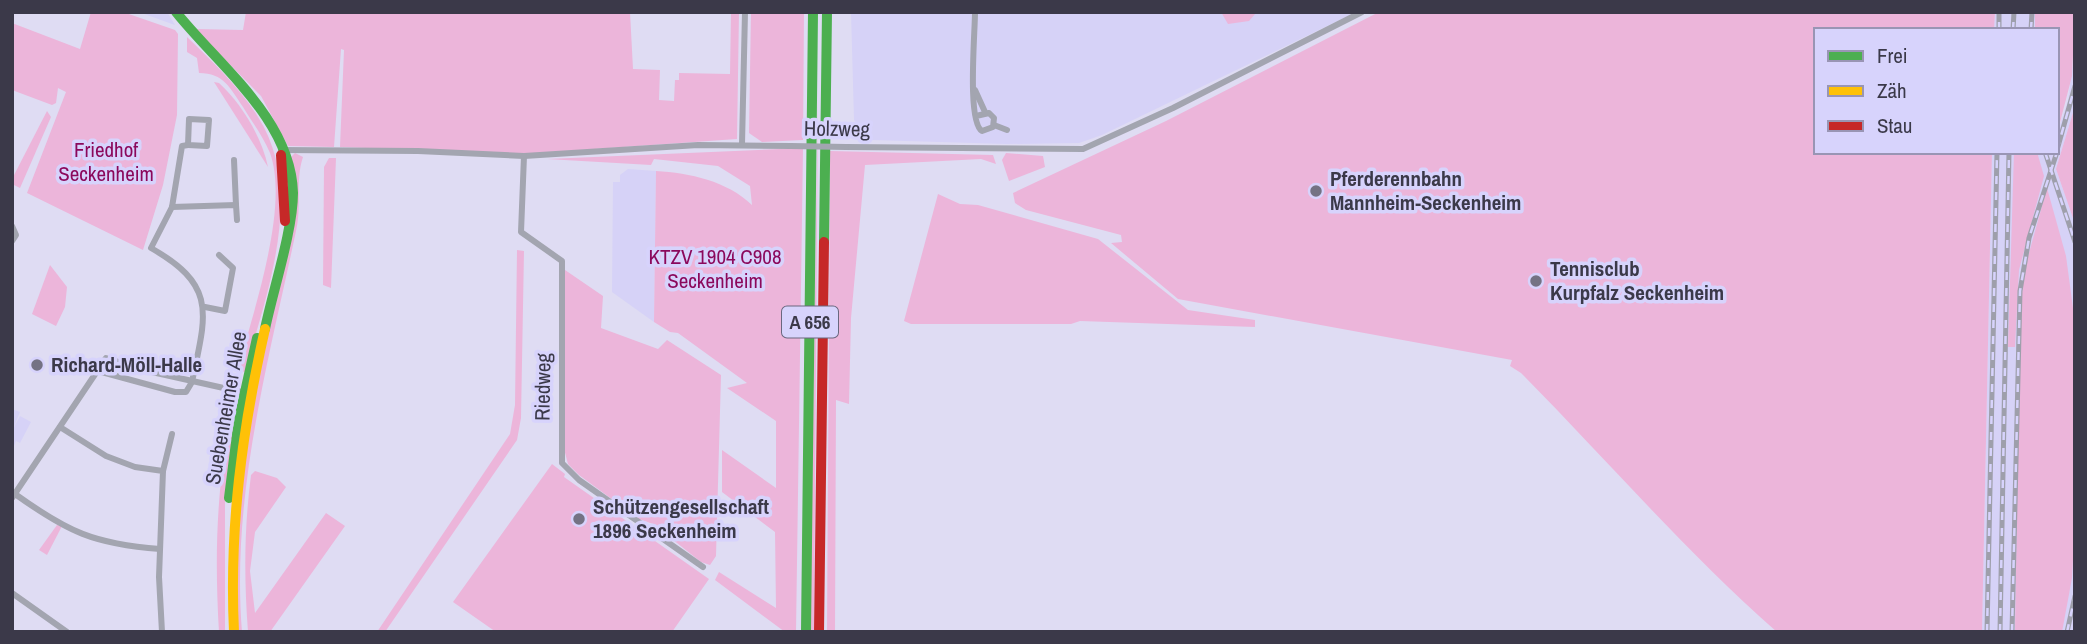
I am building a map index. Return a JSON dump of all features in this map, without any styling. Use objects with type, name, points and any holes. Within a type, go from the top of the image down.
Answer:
[{"type":"main road","name":"Suebenheimer Allee","points":[[176,12],[246,88],[272,128],[281,150],[284,246],[247,393],[229,493],[228,632]]},
{"type":"main road","name":"A 656","points":[[806,632],[813,12]]},
{"type":"main road","name":"A 656","points":[[819,632],[827,12]]},
{"type":"main road","name":"Suebenheimer Allee","points":[[234,632],[231,584],[234,505],[247,393]]},
{"type":"street","points":[[741,144],[745,12]]},
{"type":"street","points":[[975,12],[972,97],[976,127],[985,131]]},
{"type":"street","name":"Holzweg","points":[[281,150],[418,150],[524,156],[741,144],[1068,150],[1096,145],[1362,12]]},
{"type":"street","points":[[974,88],[985,112],[993,118],[994,125]]},
{"type":"street","points":[[976,116],[985,112]]},
{"type":"street","points":[[98,371],[182,393],[188,390],[192,382],[205,307],[199,291],[184,269],[151,248],[173,207],[182,146],[207,146],[209,120],[189,119],[188,145]]},
{"type":"street","points":[[985,131],[994,125]]},
{"type":"street","points":[[994,125],[1007,130]]},
{"type":"street","points":[[985,131],[985,149]]},
{"type":"street","name":"Riedweg","points":[[524,156],[521,232],[562,261],[562,463],[579,480],[704,566]]},
{"type":"street","points":[[234,160],[237,220]]},
{"type":"street","points":[[173,207],[236,205]]},
{"type":"street","points":[[12,226],[16,235],[12,241]]},
{"type":"street","points":[[205,307],[225,311],[233,268],[219,255]]},
{"type":"street","points":[[160,549],[92,540],[67,529],[13,496],[106,358],[192,382],[247,393]]},
{"type":"street","points":[[60,427],[106,456],[135,467],[163,471]]},
{"type":"street","points":[[162,632],[160,549],[163,471],[172,434]]},
{"type":"street","points":[[12,593],[67,632]]},
{"type":"shaded area","points":[[139,12],[167,12],[175,25],[172,24]]},
{"type":"shaded area","points":[[851,12],[1356,12],[1102,135],[1079,143],[1007,144],[872,140],[854,120]]},
{"type":"shaded area","points":[[1995,12],[2035,12],[2035,28],[1994,28]]},
{"type":"shaded area","points":[[2075,48],[2075,106],[2056,169],[2075,224],[2075,632],[1982,632],[1992,154],[2059,154],[2059,128],[2068,100]]},
{"type":"shaded area","points":[[628,169],[656,171],[654,322],[612,292],[613,182],[620,182],[620,175]]},
{"type":"shaded area","points":[[12,409],[20,412],[13,429],[20,416],[31,422],[20,443],[16,441],[12,451]]},
{"type":"green space","name":"Friedhof Seckenheim","points":[[91,12],[123,12],[175,30],[178,34],[177,115],[163,185],[143,250],[27,193],[66,92],[58,88],[56,103],[52,105],[12,90],[12,23],[80,49]]},
{"type":"green space","points":[[246,12],[630,12],[633,69],[660,70],[659,100],[674,101],[675,80],[679,80],[679,73],[730,74],[731,12],[739,12],[737,139],[523,154],[340,147],[344,50],[341,49],[334,147],[288,146],[261,96],[195,29],[243,30]]},
{"type":"green space","points":[[751,12],[804,12],[803,140],[762,142],[749,133]]},
{"type":"green space","points":[[1221,12],[1255,14],[1249,21],[1228,24]]},
{"type":"green space","points":[[1379,12],[1995,12],[1994,28],[1814,28],[1814,154],[1992,154],[1982,632],[1777,632],[1711,570],[1521,373],[1510,366],[1512,360],[1178,299],[1111,243],[1122,242],[1121,235],[1026,210],[1015,203],[1013,193],[1166,121]]},
{"type":"green space","points":[[2035,12],[2075,12],[2072,76],[2059,126],[2059,28],[2035,28]]},
{"type":"green space","points":[[187,37],[251,106],[272,146],[279,178],[281,210],[277,244],[263,310],[245,372],[238,370],[267,261],[275,202],[275,176],[270,153],[257,129],[226,83],[215,76],[199,73],[197,58],[187,52]]},
{"type":"green space","points":[[214,82],[227,91],[250,121],[268,167]]},
{"type":"green space","points":[[818,93],[814,632],[810,632]]},
{"type":"green space","points":[[2075,106],[2075,224],[2056,169]]},
{"type":"green space","points":[[47,111],[51,117],[20,188],[12,184],[12,179]]},
{"type":"green space","name":"KTZV 1904 C908 Seckenheim","points":[[803,148],[796,632],[785,632],[715,580],[719,572],[776,608],[775,532],[722,492],[722,450],[776,488],[776,421],[727,388],[747,383],[678,333],[670,332],[654,322],[656,171],[682,174],[720,184],[752,205],[750,186],[718,166],[654,159],[651,165],[547,159]]},
{"type":"green space","points":[[830,151],[993,155],[996,164],[981,159],[865,165],[851,318],[849,404],[836,400],[835,632],[827,632]]},
{"type":"green space","points":[[295,153],[303,157],[299,175],[298,222],[254,430],[242,530],[242,632],[236,632],[239,480],[257,376],[286,252],[288,160]]},
{"type":"green space","points":[[1006,153],[1043,156],[1045,167],[1009,181],[1002,160]]},
{"type":"green space","points":[[2014,154],[2038,154],[2044,176],[2019,270],[2015,347],[2008,347]]},
{"type":"green space","points":[[329,158],[336,158],[331,288],[323,285],[324,167]]},
{"type":"green space","points":[[2047,188],[2066,256],[2075,323],[2075,524],[2072,578],[2062,632],[2015,632],[2020,314],[2024,271]]},
{"type":"green space","points":[[938,194],[960,204],[978,205],[1098,239],[1188,310],[1255,320],[1255,327],[1080,321],[1071,324],[911,324],[904,321]]},
{"type":"green space","points":[[517,250],[524,251],[521,418],[517,440],[385,632],[377,632],[510,434],[515,405]]},
{"type":"green space","points":[[50,265],[67,287],[65,307],[56,326],[32,314]]},
{"type":"green space","points":[[565,270],[603,296],[601,328],[658,349],[667,340],[721,375],[716,556],[710,565],[701,562],[653,524],[639,519],[568,464],[563,445]]},
{"type":"green space","points":[[234,398],[238,409],[225,496],[225,632],[219,632],[218,514]]},
{"type":"green space","name":"Schützengesellschaft 1896 Seckenheim","points":[[552,464],[565,474],[564,477],[709,579],[672,632],[496,632],[453,602]]},
{"type":"green space","points":[[255,471],[277,478],[286,487],[255,532],[250,571],[255,613],[326,513],[345,526],[270,632],[248,632],[246,534],[251,475]]},
{"type":"green space","points":[[57,525],[62,526],[47,555],[39,550]]},
{"type":"railway","points":[[1999,12],[1999,28]]},
{"type":"railway","points":[[2013,28],[2014,12]]},
{"type":"railway","points":[[2031,28],[2032,12]]},
{"type":"railway","points":[[2059,143],[2075,86]]},
{"type":"railway","points":[[1987,632],[1997,154]]},
{"type":"railway","points":[[2000,632],[2009,154]]},
{"type":"railway","points":[[2046,154],[2075,242]]},
{"type":"railway","points":[[2012,632],[2020,291],[2029,238],[2056,154]]},
{"type":"railway","points":[[2067,632],[2075,596]]},
{"type":"traffic: fast","points":[[176,12],[266,117],[280,141],[289,166],[293,193],[290,224],[265,329]]},
{"type":"traffic: fast","points":[[806,632],[813,12]]},
{"type":"traffic: fast","points":[[824,242],[827,12]]},
{"type":"traffic: fast","points":[[229,498],[239,419],[257,338]]},
{"type":"traffic: slow","points":[[234,632],[233,555],[239,479],[265,329]]},
{"type":"traffic: jam","points":[[281,155],[285,221]]},
{"type":"traffic: jam","points":[[819,632],[824,242]]},
{"type":"place","name":"Pferderennbahn Mannheim-Seckenheim","points":[[1316,191]]},
{"type":"place","name":"Tennisclub Kurpfalz Seckenheim","points":[[1536,281]]},
{"type":"place","name":"Richard-Möll-Halle","points":[[37,365]]},
{"type":"place","name":"Schützengesellschaft 1896 Seckenheim","points":[[579,519]]}]
